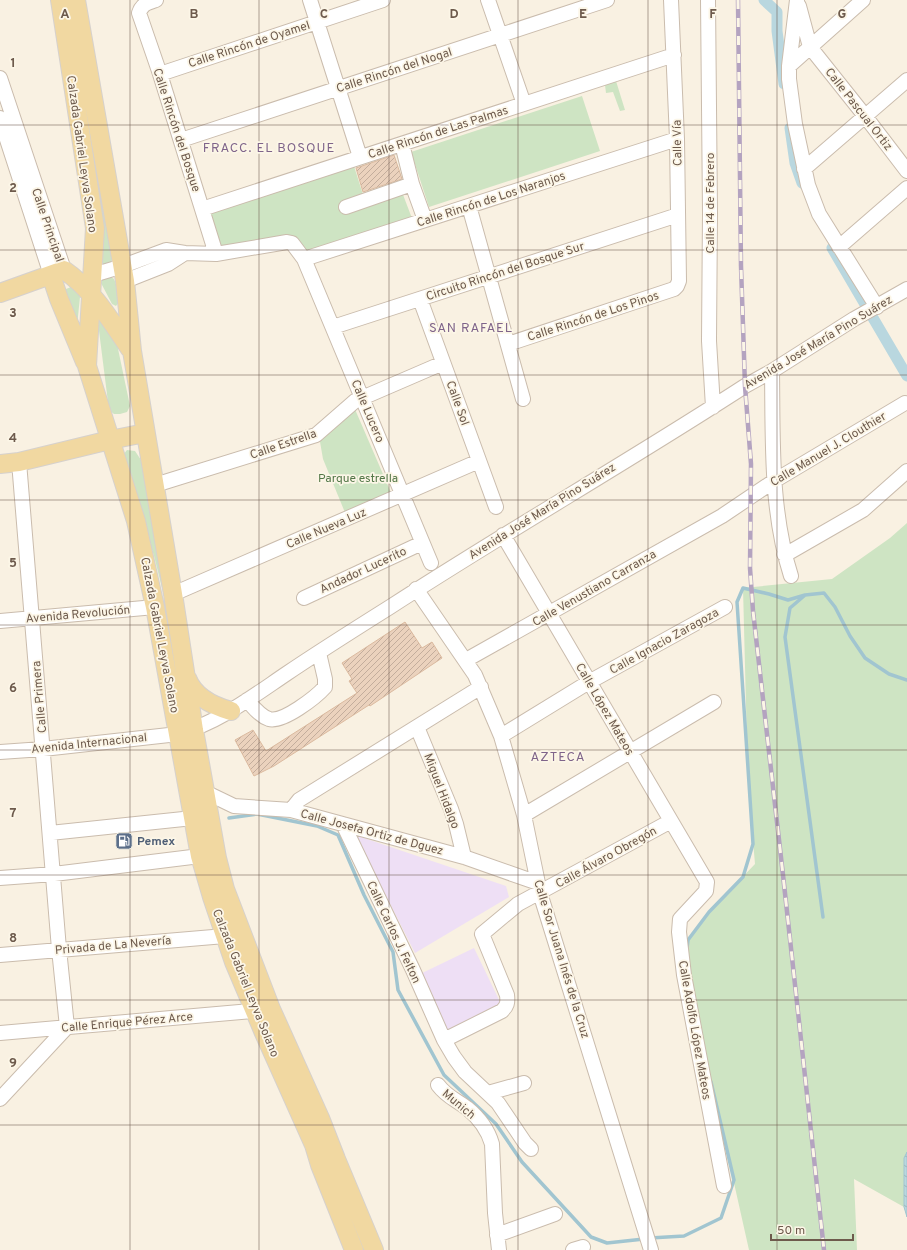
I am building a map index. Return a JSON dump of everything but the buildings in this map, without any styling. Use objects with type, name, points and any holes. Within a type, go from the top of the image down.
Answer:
[{"type":"main road","name":"Calzada Gabriel Leyva Solano","points":[[60,0],[95,228],[87,366],[136,521],[155,607],[186,732],[205,792],[216,858],[263,1010]]},
{"type":"main road","name":"Calzada Gabriel Leyva Solano","points":[[76,0],[124,273],[132,351],[173,594],[185,675],[186,732],[193,818],[200,856],[225,936],[320,1118],[328,1162],[354,1250]]},
{"type":"main road","points":[[0,293],[57,273]]},
{"type":"main road","name":"Calle Principal","points":[[87,366],[59,299],[57,273],[74,277],[91,294],[132,351]]},
{"type":"main road","points":[[0,464],[19,462],[145,433]]},
{"type":"main road","points":[[185,675],[193,689],[208,703],[231,711]]},
{"type":"main road","name":"Calzada Gabriel Leyva Solano","points":[[328,1162],[374,1250]]},
{"type":"street","name":"Calle Rincón del Bosque","points":[[156,0],[145,3],[141,7],[139,13],[160,74],[216,254]]},
{"type":"street","points":[[310,0],[360,157]]},
{"type":"street","name":"Calle Rincón de Oyamel","points":[[160,74],[383,0]]},
{"type":"street","points":[[488,0],[524,104]]},
{"type":"street","name":"Calle Rincón del Nogal","points":[[181,140],[607,0]]},
{"type":"street","name":"Calle Vía","points":[[671,0],[677,140],[679,281],[677,286]]},
{"type":"street","name":"Calle 14 de Febrero","points":[[708,0],[710,213],[709,341],[713,407]]},
{"type":"street","points":[[797,0],[810,47]]},
{"type":"street","points":[[797,0],[789,66],[795,124],[804,169],[808,185],[819,214],[874,308]]},
{"type":"street","points":[[789,66],[864,0]]},
{"type":"street","name":"Calle Pascual Ortiz","points":[[810,47],[866,116],[907,171]]},
{"type":"street","name":"Calle Rincón de Las Palmas","points":[[202,209],[674,56]]},
{"type":"street","name":"Calle Principal","points":[[0,78],[28,167],[57,273]]},
{"type":"street","points":[[804,169],[907,80]]},
{"type":"street","name":"Calle Principal","points":[[0,118],[57,273]]},
{"type":"street","name":"Calle Rincón de Los Naranjos","points":[[304,259],[677,140]]},
{"type":"street","points":[[402,144],[412,184],[425,220]]},
{"type":"street","points":[[346,206],[412,184]]},
{"type":"street","points":[[839,247],[907,188]]},
{"type":"street","points":[[469,206],[523,399]]},
{"type":"street","name":"Circuito Rincón del Bosque Sur","points":[[333,327],[678,215]]},
{"type":"street","name":"Calle Lucero","points":[[216,254],[287,242],[292,243],[304,259],[431,563]]},
{"type":"street","points":[[93,275],[124,273],[168,264],[185,253],[216,254]]},
{"type":"street","name":"Calle Rincón de Los Pinos","points":[[508,344],[674,289],[677,286]]},
{"type":"street","name":"Avenida José María Pino Suárez","points":[[186,732],[231,711],[416,589],[772,371],[854,319],[907,289]]},
{"type":"street","name":"Calle Sol","points":[[420,299],[496,506]]},
{"type":"street","name":"Calle Estrella","points":[[154,485],[316,435],[355,401],[443,363]]},
{"type":"street","points":[[772,371],[774,481],[784,554],[791,576]]},
{"type":"street","name":"Calle Manuel J. Clouthier","points":[[722,516],[774,481],[906,403]]},
{"type":"street","name":"Calle Nueva Luz","points":[[173,594],[479,461]]},
{"type":"street","name":"Calle Primera","points":[[19,462],[59,949],[67,1027]]},
{"type":"street","points":[[784,554],[863,510],[907,471]]},
{"type":"street","name":"Calle Venustiano Carranza","points":[[466,660],[722,516]]},
{"type":"street","name":"Calle López Mateos","points":[[503,535],[707,882]]},
{"type":"street","name":"Andador Lucerito","points":[[304,598],[422,543]]},
{"type":"street","name":"Calle Sor Juana Inés de la Cruz","points":[[416,589],[466,660],[481,687],[501,736],[524,815],[539,888],[651,1250]]},
{"type":"street","name":"Avenida Revolución","points":[[0,621],[155,607]]},
{"type":"street","name":"Calle Ignacio Zaragoza","points":[[501,736],[589,682],[725,607]]},
{"type":"street","points":[[247,700],[260,713],[269,719],[289,714],[306,704],[318,695],[325,687],[325,679],[319,653]]},
{"type":"street","points":[[291,810],[299,800],[481,687]]},
{"type":"street","points":[[524,815],[714,702]]},
{"type":"street","name":"Miguel Hidalgo","points":[[417,727],[451,809],[464,857]]},
{"type":"street","name":"Avenida Internacional","points":[[0,752],[43,750],[186,732]]},
{"type":"street","name":"Calle Josefa Ortiz de Dguez","points":[[205,792],[234,806],[291,810],[464,857],[539,888]]},
{"type":"street","points":[[50,833],[193,818]]},
{"type":"street","name":"Calle Álvaro Obregón","points":[[444,1040],[502,1011],[508,1002],[507,995],[482,934],[539,888],[671,821]]},
{"type":"street","name":"Calle Carlos J. Felton","points":[[343,824],[413,970],[444,1040],[464,1072],[488,1093],[504,1111],[525,1143],[531,1149]]},
{"type":"street","points":[[0,878],[54,874],[200,856]]},
{"type":"street","name":"Calle Adolfo López Mateos","points":[[707,882],[706,891],[680,919],[679,932],[684,975],[724,1186]]},
{"type":"street","name":"Privada de La Nevería","points":[[0,955],[225,936]]},
{"type":"street","name":"Calle Enrique Pérez Arce","points":[[0,1033],[263,1010]]},
{"type":"street","points":[[0,1099],[67,1027]]},
{"type":"street","points":[[488,1093],[524,1083]]},
{"type":"street","name":"Munich","points":[[438,1085],[444,1093],[472,1113],[487,1132],[492,1144],[497,1235]]},
{"type":"street","points":[[499,1250],[497,1235],[555,1214]]},
{"type":"shaded area","points":[[355,835],[506,886],[509,897],[415,953]]},
{"type":"shaded area","points":[[474,948],[501,1004],[445,1031],[418,975]]},
{"type":"green space","points":[[71,0],[108,227],[112,265],[100,268]]},
{"type":"green space","points":[[616,81],[625,110],[620,111],[613,92],[606,93],[605,85]]},
{"type":"green space","points":[[582,96],[600,151],[429,207],[411,152]]},
{"type":"green space","points":[[353,163],[366,204],[402,192],[413,221],[300,256],[281,240],[207,247],[196,213]]},
{"type":"green space","points":[[111,277],[114,279],[121,297],[116,306],[112,304],[101,283],[101,278]]},
{"type":"green space","points":[[71,287],[78,290],[80,297],[77,326],[64,293],[66,289]]},
{"type":"green space","points":[[97,315],[117,344],[130,406],[127,412],[120,414],[114,414],[109,410]]},
{"type":"green space","name":"Parque estrella","points":[[354,407],[392,495],[346,515],[323,459],[319,436]]},
{"type":"green space","points":[[127,450],[135,451],[141,460],[159,535],[184,709],[164,596],[154,556],[123,455]]},
{"type":"green space","points":[[907,523],[907,1217],[904,1207],[854,1179],[857,1250],[749,1250],[689,982],[688,940],[709,912],[755,864],[748,783],[743,588],[832,579],[890,538]]},
{"type":"water","points":[[907,1152],[907,1217],[904,1207],[904,1158]]},
{"type":"waterway","points":[[764,0],[777,12],[777,31],[784,84]]},
{"type":"waterway","points":[[790,128],[795,163],[802,183]]},
{"type":"waterway","points":[[832,248],[907,376]]},
{"type":"waterway","points":[[687,948],[688,940],[709,912],[743,877],[753,844],[737,602],[743,588],[788,600],[805,595],[824,593],[835,607],[850,636],[865,658],[889,674],[907,680]]},
{"type":"waterway","points":[[804,596],[790,608],[785,637],[823,917]]},
{"type":"waterway","points":[[229,818],[257,814],[317,826],[338,835],[364,895],[393,952],[398,990],[444,1075],[496,1124],[522,1162],[591,1237],[607,1243],[644,1239]]},
{"type":"waterway","points":[[650,1238],[684,1236],[721,1218],[734,1180],[711,1082]]},
{"type":"railway","points":[[738,0],[741,266],[745,386],[751,464],[750,568],[753,611],[824,1250]]},
{"type":"place","name":"Pemex","points":[[124,841]]},
{"type":"district","name":"FRACC. EL BOSQUE","points":[[269,147]]},
{"type":"district","name":"SAN RAFAEL","points":[[471,327]]},
{"type":"district","name":"AZTECA","points":[[558,756]]}]
